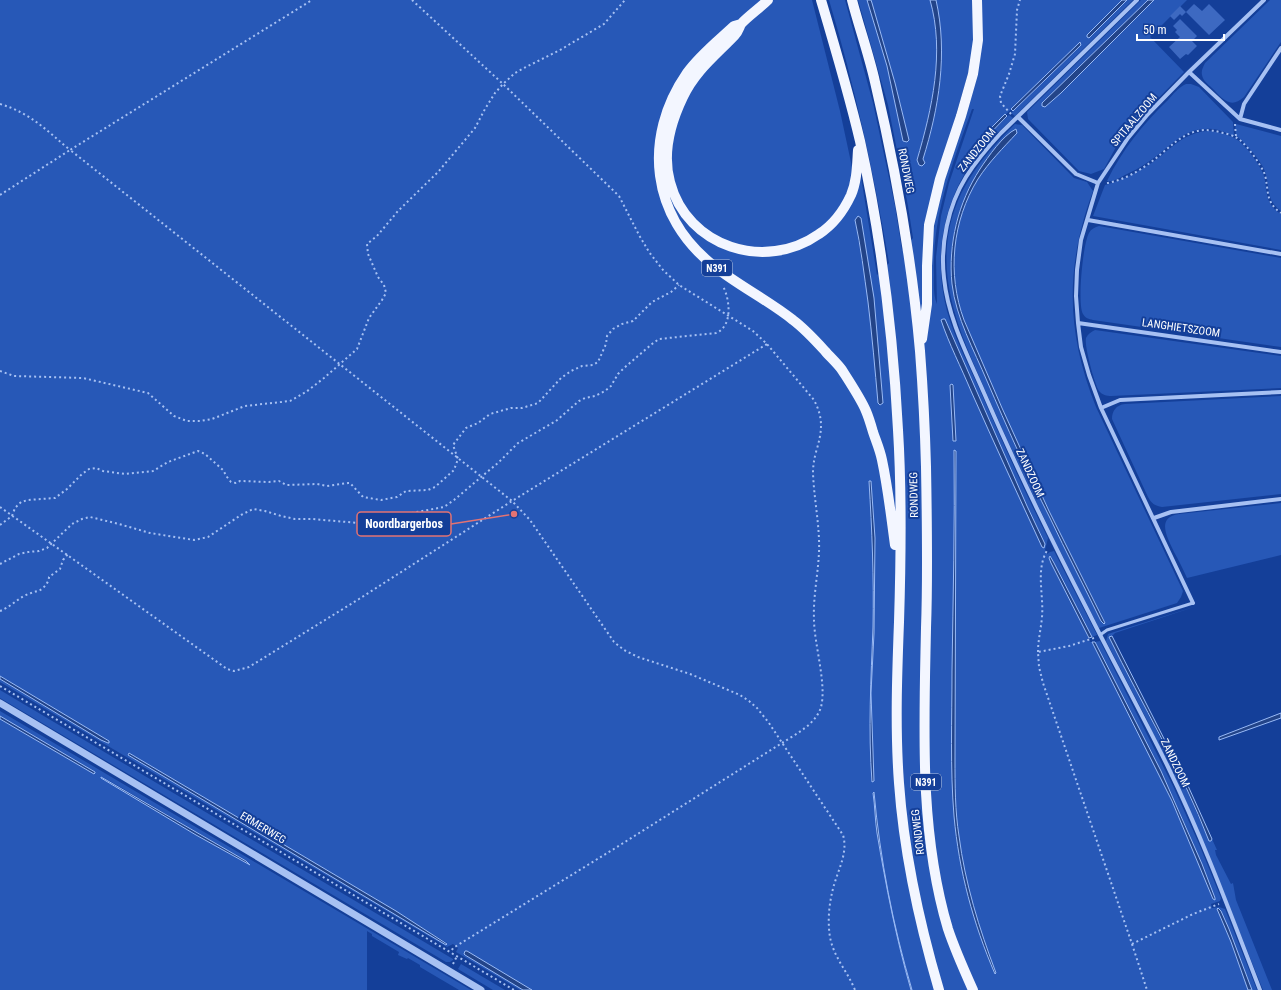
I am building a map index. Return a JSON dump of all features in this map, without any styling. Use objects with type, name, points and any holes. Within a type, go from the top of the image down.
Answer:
[{"type":"main road","name":"N391","points":[[768,0],[699,59],[678,87],[670,103],[661,133],[658,157],[660,179],[665,198],[675,222],[683,236],[702,256],[732,279],[793,320],[808,333],[841,369],[866,411],[882,458],[900,584]]},
{"type":"main road","name":"RONDWEG","points":[[821,0],[839,59],[859,140],[880,249],[887,299],[894,367],[898,432],[900,584],[897,665],[897,747],[902,821],[908,864],[923,935],[939,990]]},
{"type":"main road","name":"RONDWEG","points":[[852,0],[875,80],[894,168],[908,257],[920,350],[926,471],[927,616],[925,758],[928,819],[933,858],[948,928],[957,955],[973,990]]},
{"type":"main road","name":"N391","points":[[920,350],[927,304],[929,225],[940,179],[973,74],[978,40],[977,0]]},
{"type":"main road","name":"N391","points":[[737,28],[693,80],[683,96],[670,130],[667,149],[670,181],[680,204],[697,226],[708,236],[728,247],[755,252],[776,252],[791,249],[805,243],[826,229],[843,210],[851,194],[856,175],[859,140]]},
{"type":"street","name":"ZANDZOOM","points":[[1137,0],[986,149],[964,180],[954,203],[947,226],[943,252],[943,275],[951,315],[1020,476],[1168,768],[1226,902],[1260,990]]},
{"type":"street","name":"SPITAALZOOM","points":[[1099,182],[1128,138],[1148,114],[1189,72],[1264,0]]},
{"type":"street","points":[[1238,118],[1244,104],[1281,48]]},
{"type":"street","points":[[1189,72],[1238,118],[1281,130]]},
{"type":"street","points":[[1017,118],[1076,174],[1099,182],[1081,240],[1077,270],[1076,296],[1081,347],[1101,408],[1193,603]]},
{"type":"street","points":[[1088,220],[1281,254]]},
{"type":"street","name":"LANGHIETSZOOM","points":[[1078,323],[1281,352]]},
{"type":"street","points":[[1101,408],[1120,400],[1281,392]]},
{"type":"street","points":[[1154,518],[1171,512],[1281,499]]},
{"type":"street","points":[[0,703],[481,990]]},
{"type":"lane","points":[[1100,635],[1107,630],[1193,603]]},
{"type":"path","points":[[0,195],[312,0]]},
{"type":"path","points":[[412,0],[503,84],[619,196],[649,252],[663,270],[679,286],[753,331],[767,344],[814,400],[820,410],[821,420],[820,438],[813,467],[819,536],[814,620],[823,693],[821,707],[814,719],[803,729],[782,743],[453,948],[451,952]]},
{"type":"path","points":[[0,371],[14,376],[84,378],[148,393],[174,416],[186,421],[212,419],[246,406],[290,401],[306,392],[357,349],[370,318],[386,293],[384,285],[378,277],[368,254],[368,244],[377,236],[398,211],[438,172],[460,146],[475,128],[495,93],[503,84],[515,73],[560,50],[604,24],[625,0]]},
{"type":"path","points":[[1017,118],[1001,103],[1000,96],[1015,54],[1017,10],[1020,0]]},
{"type":"path","points":[[0,104],[18,111],[38,123],[512,501],[530,520],[614,642],[624,650],[638,657],[690,674],[744,698],[762,714],[843,835],[845,850],[830,903],[828,915],[829,929],[832,947],[855,990]]},
{"type":"path","points":[[1236,137],[1234,124],[1238,118]]},
{"type":"path","points":[[1099,182],[1104,183],[1131,174],[1154,160],[1181,138],[1198,131],[1212,130],[1236,137],[1249,150],[1265,175],[1269,200],[1281,213]]},
{"type":"path","points":[[0,564],[19,554],[43,550],[72,524],[82,519],[90,518],[119,524],[150,533],[194,540],[208,537],[241,515],[253,509],[295,519],[375,524],[395,516],[444,507],[499,462],[514,447],[556,421],[579,401],[605,391],[611,386],[618,374],[624,368],[652,344],[660,339],[716,333],[723,330],[728,315],[728,302],[726,293],[718,281]]},
{"type":"path","points":[[0,525],[12,516],[15,508],[21,502],[55,498],[89,469],[96,468],[104,471],[125,474],[153,471],[168,462],[198,451],[205,454],[223,470],[231,482],[236,483],[240,481],[279,481],[286,485],[317,484],[327,486],[350,483],[363,497],[381,500],[397,497],[406,491],[428,490],[436,487],[454,470],[458,459],[453,444],[466,428],[478,423],[490,414],[512,408],[522,408],[538,402],[561,378],[571,371],[582,366],[593,365],[598,362],[606,344],[607,336],[613,329],[622,324],[633,321],[652,302],[679,286]]},
{"type":"path","points":[[0,507],[68,554],[227,669],[234,671],[248,667],[359,600],[512,501],[767,344]]},
{"type":"path","points":[[1054,545],[1049,548],[1045,554],[1041,574],[1042,616],[1038,642],[1039,667],[1043,683],[1147,990]]},
{"type":"path","points":[[0,611],[6,609],[28,594],[43,588],[49,581],[49,577],[60,568],[63,560],[68,554]]},
{"type":"path","points":[[1038,652],[1069,646],[1100,635]]},
{"type":"path","name":"ERMERWEG","points":[[0,686],[514,990]]},
{"type":"path","points":[[1132,944],[1193,914],[1214,905],[1226,902]]},
{"type":"shaded area","points":[[0,0],[812,0],[840,111],[852,167],[861,177],[877,275],[889,263],[863,131],[829,0],[845,0],[873,103],[895,206],[902,250],[913,238],[908,206],[888,105],[858,0],[867,0],[887,66],[903,141],[909,140],[895,83],[871,0],[930,0],[936,40],[935,80],[932,101],[917,160],[925,162],[923,159],[938,100],[942,60],[940,20],[936,0],[974,0],[973,57],[944,156],[932,241],[939,197],[966,114],[981,0],[1122,0],[1087,36],[1099,28],[1127,0],[1133,0],[1015,116],[1011,113],[1081,45],[1081,42],[978,141],[980,144],[1009,115],[1013,118],[992,138],[968,168],[958,186],[944,226],[941,248],[943,290],[950,322],[958,343],[1048,538],[1045,550],[1047,554],[1054,551],[1097,635],[1092,637],[1054,563],[1051,563],[1156,769],[1186,833],[1213,899],[1215,900],[1203,867],[1174,801],[1095,642],[1100,641],[1173,786],[1221,898],[1220,901],[1211,904],[1212,908],[1219,907],[1225,909],[1257,990],[1252,990],[1229,929],[1220,917],[1231,942],[1248,990],[530,990],[465,952],[464,953],[523,990],[520,990],[456,952],[458,948],[453,944],[447,947],[0,682],[0,679],[101,740],[109,743],[109,741],[0,676]],"holes":[[[972,109],[974,109],[949,183],[941,216],[936,257],[937,304],[934,286],[934,252],[936,231],[951,169]],[[861,217],[871,281],[866,286],[855,220]],[[943,319],[945,319],[1045,544],[1044,548]],[[129,753],[340,878],[447,944],[446,945],[127,754]]]},
{"type":"shaded area","points":[[867,0],[871,0],[895,83],[909,140],[907,142],[903,141],[887,66]]},
{"type":"shaded area","points":[[930,0],[936,0],[940,20],[941,60],[937,100],[929,140],[923,159],[925,163],[922,166],[919,165],[917,160],[932,101],[936,60],[934,20]]},
{"type":"shaded area","points":[[1122,0],[1127,0],[1089,38],[1087,37],[1087,35]]},
{"type":"shaded area","points":[[1141,0],[1148,0],[1042,103],[1042,106],[1045,107],[1154,0],[1187,0],[1150,37],[1184,72],[1137,120],[1116,147],[1104,169],[1091,174],[1079,171],[1028,119],[1027,112]]},
{"type":"shaded area","points":[[1148,0],[1154,0],[1061,93],[1045,107],[1042,106],[1042,103]]},
{"type":"shaded area","points":[[1270,0],[1281,0],[1281,42],[1244,97],[1239,101],[1230,103],[1223,99],[1203,79],[1202,72],[1205,63]]},
{"type":"shaded area","points":[[1080,42],[1081,45],[1013,111],[1011,109]]},
{"type":"shaded area","points":[[1186,84],[1199,87],[1233,122],[1234,135],[1233,136],[1213,129],[1192,131],[1180,137],[1139,168],[1117,179],[1107,181],[1126,148],[1150,118],[1176,91]]},
{"type":"shaded area","points":[[1005,114],[1007,116],[980,144],[978,144],[978,141]]},
{"type":"shaded area","points":[[1015,124],[1022,125],[1074,178],[1087,182],[1093,191],[1077,246],[1074,273],[1074,326],[1079,352],[1086,379],[1096,407],[1183,591],[1177,603],[1099,628],[1044,519],[993,408],[967,349],[949,288],[947,245],[955,209],[961,193],[979,164]],"holes":[[[1017,133],[986,167],[969,195],[962,212],[955,248],[955,284],[964,320],[1002,408],[1049,511],[1105,622],[1104,624],[1101,621],[1020,457],[962,322],[955,298],[951,269],[952,253],[957,220],[962,205],[977,175],[995,149],[1001,142]]]},
{"type":"shaded area","points":[[1236,124],[1281,136],[1281,211],[1272,201],[1266,173],[1259,160],[1237,136],[1235,130]]},
{"type":"shaded area","points":[[1016,129],[1017,133],[991,161],[978,179],[962,212],[955,248],[955,284],[964,320],[1002,408],[1049,511],[1105,623],[1104,624],[1101,621],[1017,450],[966,334],[954,297],[951,269],[953,239],[960,210],[972,182],[983,164],[1001,141]]},
{"type":"shaded area","points":[[1209,131],[1236,139],[1248,150],[1260,167],[1264,176],[1269,202],[1281,214],[1281,250],[1093,216],[1105,185],[1142,169],[1178,142],[1192,134]]},
{"type":"shaded area","points":[[858,216],[861,218],[874,298],[883,403],[880,405],[878,403],[868,302],[861,250],[855,220]]},
{"type":"shaded area","points":[[1099,226],[1281,258],[1281,347],[1089,319],[1083,314],[1081,308],[1083,260],[1089,233],[1093,228]]},
{"type":"shaded area","points":[[945,319],[1045,544],[1044,548],[1042,547],[1033,528],[955,356],[941,320]]},
{"type":"shaded area","points":[[1095,330],[1281,356],[1281,388],[1111,396],[1105,395],[1099,391],[1097,387],[1087,349],[1086,338]]},
{"type":"shaded area","points":[[952,384],[956,441],[953,441],[950,385]]},
{"type":"shaded area","points":[[1281,396],[1281,494],[1162,507],[1155,505],[1148,497],[1112,419],[1115,409],[1125,404]]},
{"type":"shaded area","points":[[954,450],[956,451],[955,769],[957,817],[962,854],[969,888],[978,922],[996,973],[995,974],[980,936],[963,877],[954,816],[952,780],[952,671]]},
{"type":"shaded area","points":[[869,481],[871,481],[875,538],[874,633],[871,693],[874,781],[872,782],[870,724],[873,590]]},
{"type":"shaded area","points":[[1281,503],[1281,555],[1187,578],[1167,535],[1165,524],[1167,519],[1179,514]]},
{"type":"shaded area","points":[[1050,556],[1092,637],[1089,638],[1051,563],[1049,558]]},
{"type":"shaded area","points":[[1200,605],[1115,633],[1112,636],[1145,708],[1184,784],[1209,841],[1212,839],[1217,850],[1215,850],[1216,855],[1231,884],[1233,883],[1236,900],[1272,990],[1263,990],[1211,861],[1147,720],[1106,641],[1108,634]]},
{"type":"shaded area","points":[[1112,636],[1189,788],[1212,839],[1211,841],[1209,841],[1187,789],[1174,763],[1109,637]]},
{"type":"shaded area","points":[[1092,642],[1095,642],[1161,771],[1202,864],[1215,900],[1213,899],[1172,801]]},
{"type":"shaded area","points":[[0,676],[109,741],[109,743],[101,740],[0,679]]},
{"type":"shaded area","points":[[0,690],[453,960],[446,962],[0,698]]},
{"type":"shaded area","points":[[0,711],[471,990],[459,990],[420,967],[420,965],[408,958],[407,959],[398,955],[399,952],[372,936],[372,934],[367,931],[367,990],[0,990],[0,719],[94,774],[95,773],[0,716]],"holes":[[[103,777],[246,861],[250,865],[196,835]]]},
{"type":"shaded area","points":[[1281,713],[1281,718],[1219,740],[1219,737]]},
{"type":"shaded area","points":[[0,716],[95,773],[94,774],[0,719]]},
{"type":"shaded area","points":[[129,753],[396,911],[447,944],[446,945],[128,755]]},
{"type":"shaded area","points":[[101,777],[246,861],[250,865],[196,835]]},
{"type":"shaded area","points":[[874,792],[888,892],[877,833]]},
{"type":"shaded area","points":[[1218,908],[1221,911],[1229,929],[1252,990],[1248,990],[1231,942],[1217,909]]},
{"type":"shaded area","points":[[894,920],[912,990],[896,931]]},
{"type":"shaded area","points":[[465,951],[532,990],[523,990],[465,955]]},
{"type":"shaded area","points":[[461,964],[505,990],[493,990],[458,969]]},
{"type":"building","points":[[1194,4],[1202,11],[1209,4],[1225,20],[1209,35],[1186,12]]},
{"type":"building","points":[[1180,6],[1186,12],[1182,16],[1180,14],[1174,20],[1170,16]]},
{"type":"building","points":[[1180,19],[1197,36],[1192,41],[1197,46],[1188,55],[1186,54],[1180,59],[1169,47],[1180,37],[1175,32],[1177,30],[1173,26]]},
{"type":"place","name":"Noordbargerbos","points":[[514,514]]}]
